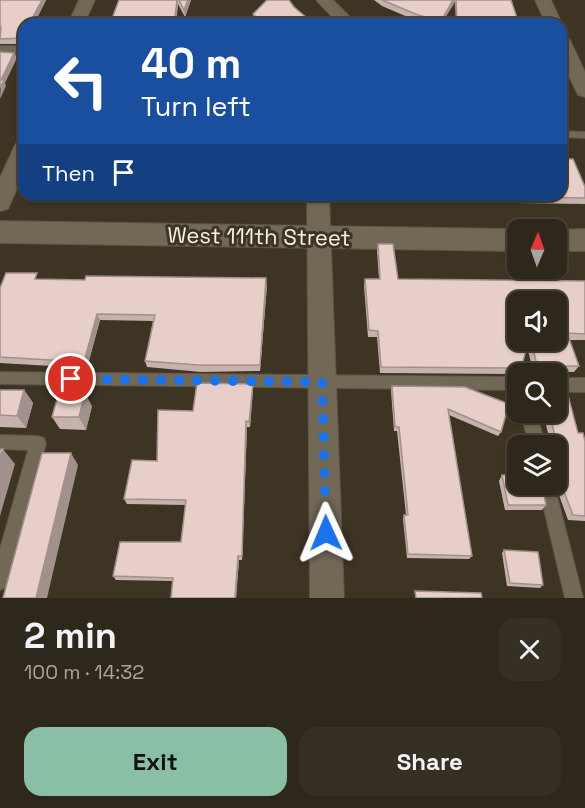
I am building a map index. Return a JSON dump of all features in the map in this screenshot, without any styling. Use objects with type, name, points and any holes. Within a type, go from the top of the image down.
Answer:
[{"type":"main road","name":"West 111th Street","points":[[0,232],[507,240]]},
{"type":"main road","points":[[567,240],[585,240]]},
{"type":"street","points":[[79,18],[87,0]]},
{"type":"street","points":[[324,0],[343,18]]},
{"type":"street","points":[[543,0],[551,18]]},
{"type":"street","points":[[0,51],[18,51]]},
{"type":"street","points":[[567,60],[585,91]]},
{"type":"street","points":[[0,203],[18,161]]},
{"type":"street","points":[[318,201],[327,598]]},
{"type":"lane","points":[[567,134],[585,135]]},
{"type":"lane","points":[[0,378],[507,384]]},
{"type":"lane","points":[[567,385],[585,385]]},
{"type":"lane","points":[[0,442],[38,443],[0,581]]},
{"type":"lane","points":[[549,495],[574,598]]},
{"type":"building","points":[[0,0],[42,0],[32,18],[18,18],[18,38],[0,39]]},
{"type":"building","points":[[119,0],[177,0],[175,18],[112,18]]},
{"type":"building","points":[[179,0],[188,0],[184,10]]},
{"type":"building","points":[[267,0],[289,0],[307,18],[257,18],[253,14]]},
{"type":"building","points":[[382,0],[453,0],[443,18],[418,15]]},
{"type":"building","points":[[456,0],[511,0],[517,18],[457,18]]},
{"type":"building","points":[[0,52],[14,53],[1,80],[4,80],[0,88]]},
{"type":"building","points":[[567,159],[573,159],[585,187],[585,198],[567,198]]},
{"type":"building","points":[[378,244],[393,244],[398,279],[585,281],[585,334],[567,333],[567,291],[507,291],[507,351],[526,351],[522,363],[507,363],[507,368],[381,367],[378,331],[369,330],[365,279],[380,279]]},
{"type":"building","points":[[6,273],[37,273],[35,279],[85,280],[86,276],[266,278],[260,365],[199,365],[145,361],[155,315],[97,314],[84,362],[0,357],[0,288]]},
{"type":"building","points":[[567,333],[579,366],[567,366],[567,363],[536,363],[534,351],[567,351]]},
{"type":"building","points":[[197,383],[253,384],[249,422],[246,421],[242,556],[238,556],[235,598],[171,598],[173,578],[113,576],[120,542],[181,542],[186,500],[124,499],[132,460],[157,461],[158,410],[193,411]]},
{"type":"building","points":[[392,386],[465,387],[507,403],[501,432],[448,409],[472,556],[408,554],[404,515],[408,515],[399,427],[395,427]]},
{"type":"building","points":[[0,390],[24,390],[17,416],[0,415]]},
{"type":"building","points":[[59,392],[85,393],[79,417],[52,417]]},
{"type":"building","points":[[567,392],[578,433],[583,433],[585,441],[585,516],[573,515],[565,495],[567,435],[555,435],[552,423],[567,423]]},
{"type":"building","points":[[42,453],[71,453],[36,598],[3,598]]},
{"type":"building","points":[[502,475],[507,475],[507,495],[544,495],[546,505],[508,505]]},
{"type":"building","points":[[504,550],[538,552],[543,585],[510,583]]},
{"type":"building","points":[[415,591],[481,593],[482,598],[416,598]]},
{"type":"route","points":[[71,379],[322,382],[326,533]]}]
